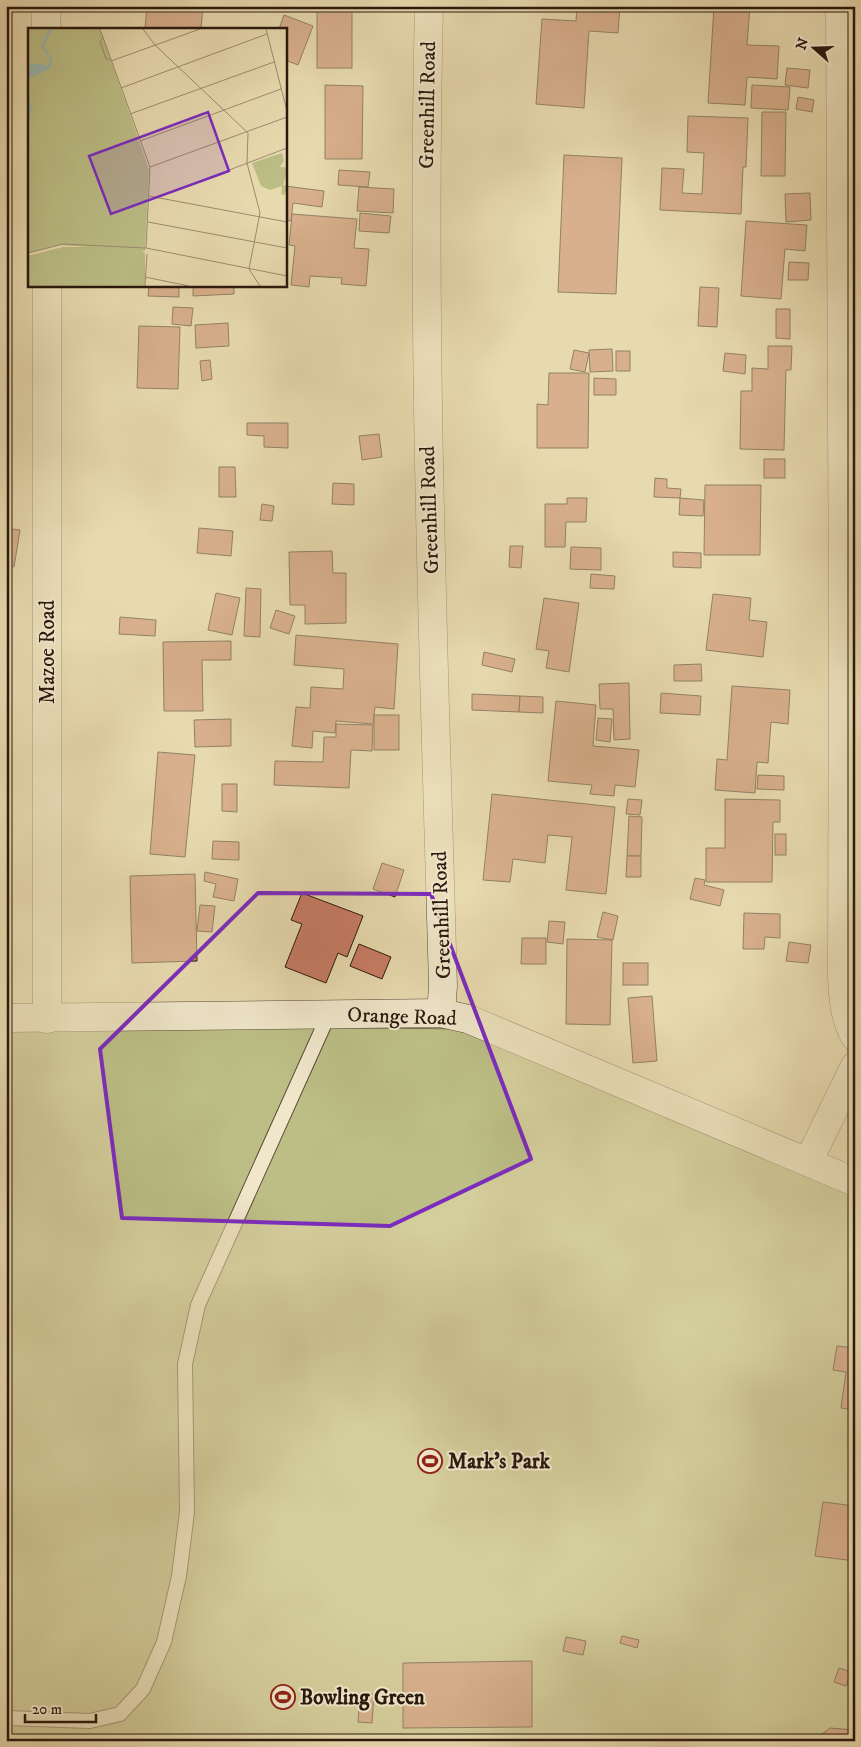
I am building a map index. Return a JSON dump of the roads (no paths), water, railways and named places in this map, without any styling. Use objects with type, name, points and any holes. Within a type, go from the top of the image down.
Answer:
[{"type":"street","points":[[46,6],[46,28]]},
{"type":"street","name":"Greenhill Road","points":[[429,6],[426,116],[427,417],[443,986],[441,1013]]},
{"type":"street","points":[[840,6],[843,609],[842,976],[843,1003],[848,1024],[855,1037]]},
{"type":"street","name":"Mazoe Road","points":[[46,286],[47,1018]]},
{"type":"street","name":"Orange Road","points":[[6,1018],[441,1013],[468,1019],[855,1182]]},
{"type":"street","points":[[808,1162],[855,1066]]},
{"type":"lane","points":[[6,1718],[90,1721],[120,1714],[143,1689],[164,1642],[179,1576],[187,1512],[185,1364],[198,1305],[329,1014]]},
{"type":"place","name":"Mark's Park","points":[[430,1461]]},
{"type":"place","name":"Bowling Green","points":[[283,1697]]}]
